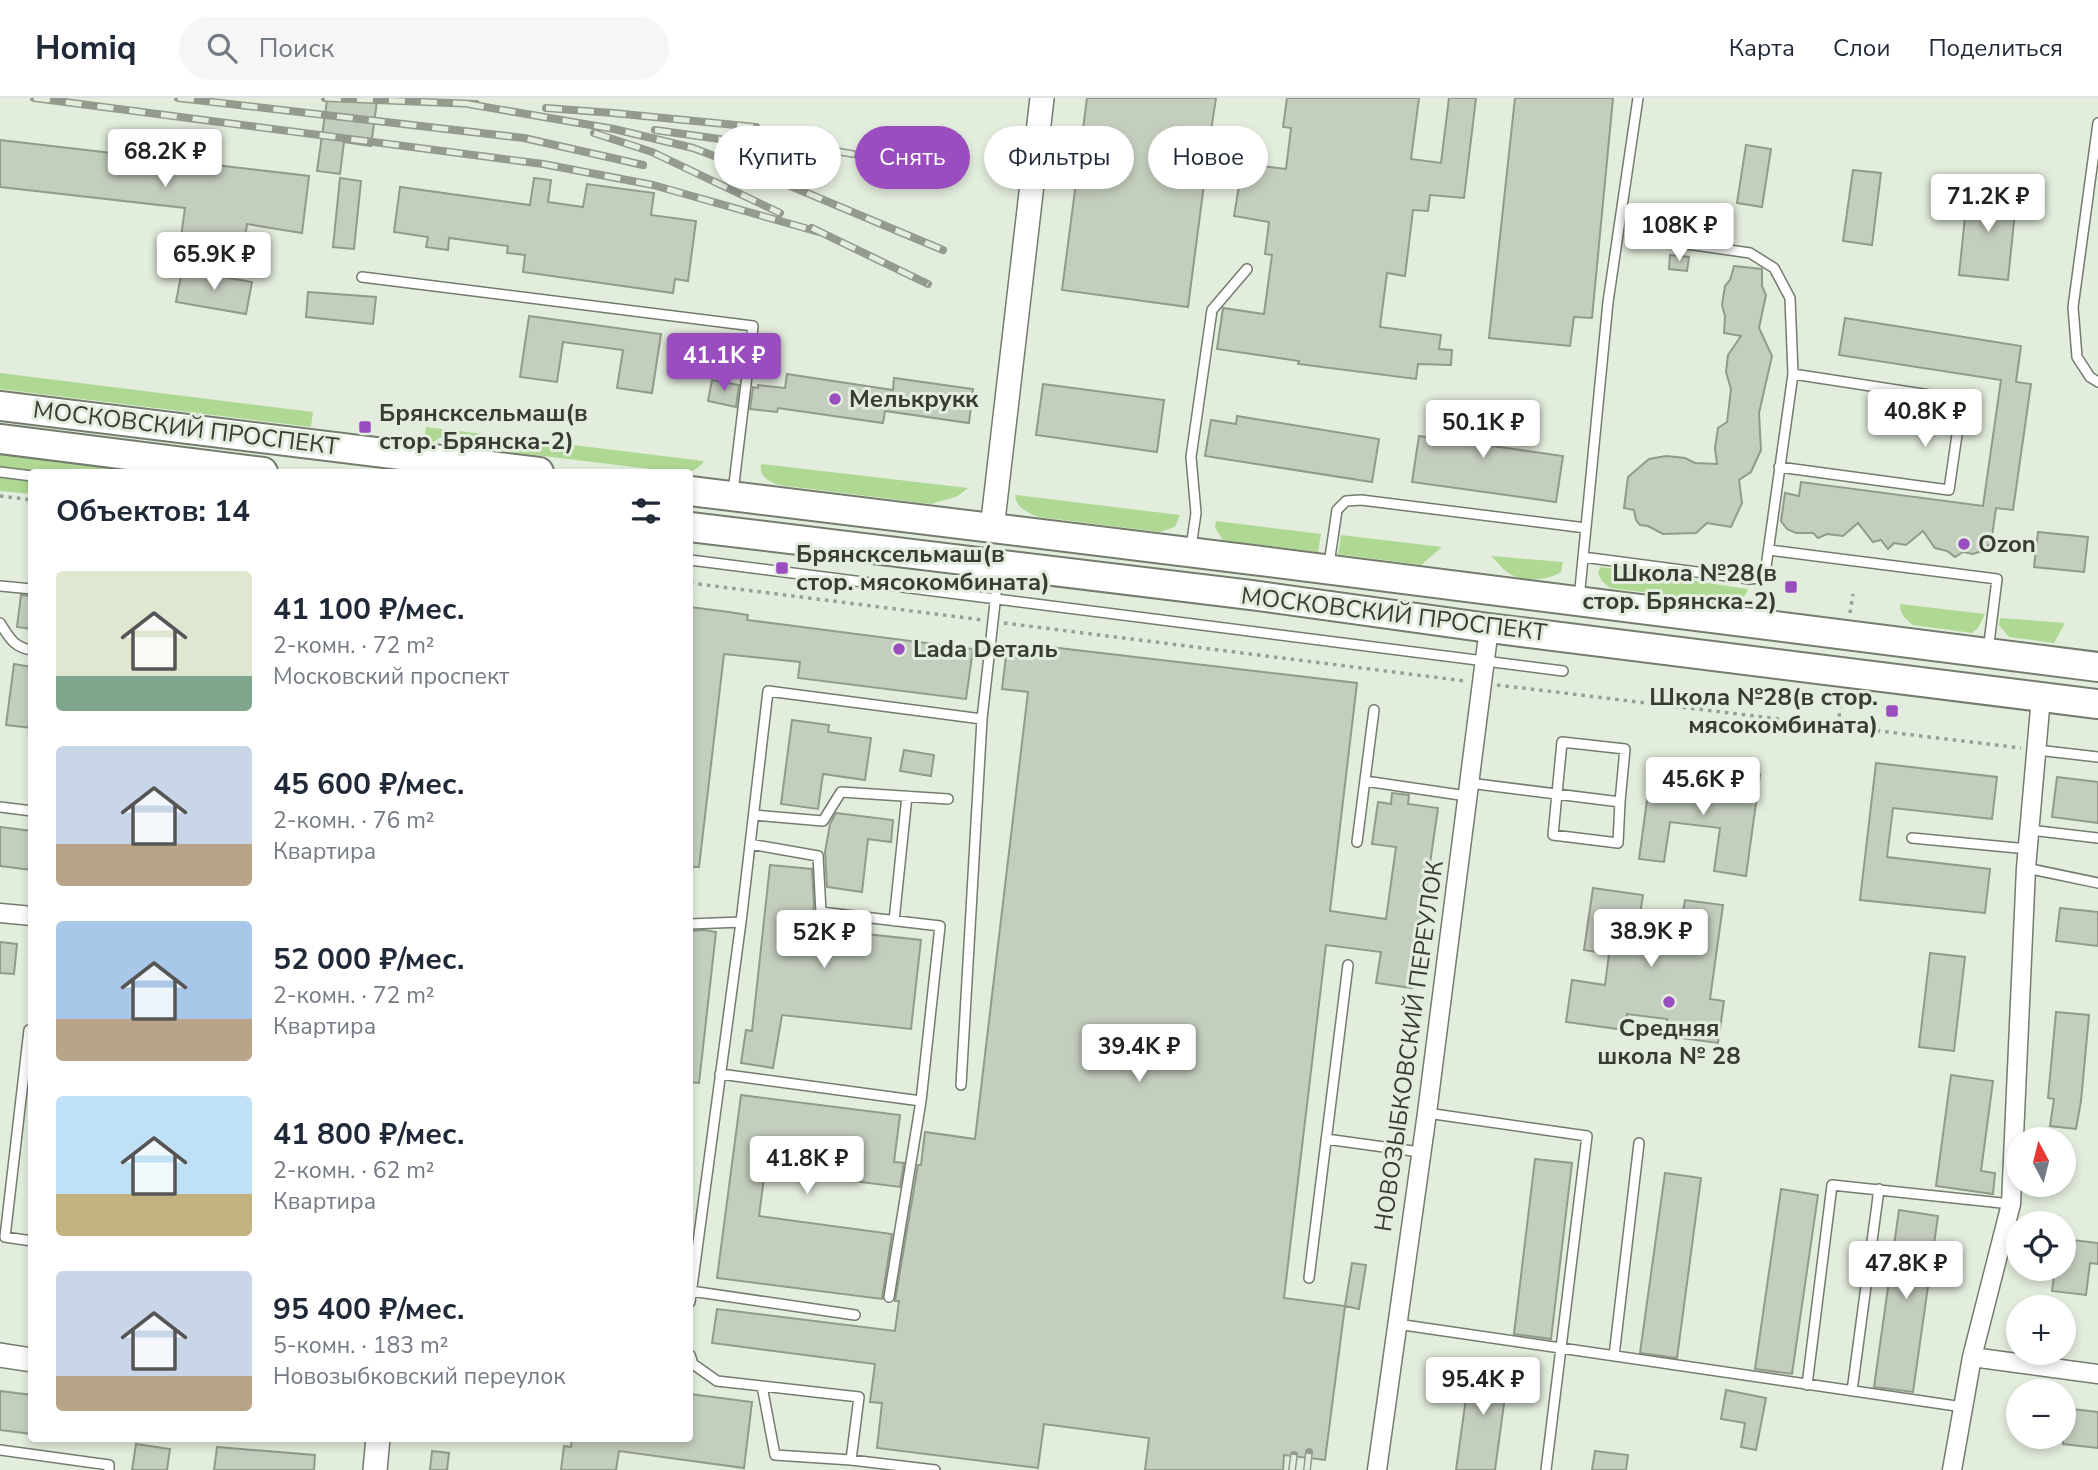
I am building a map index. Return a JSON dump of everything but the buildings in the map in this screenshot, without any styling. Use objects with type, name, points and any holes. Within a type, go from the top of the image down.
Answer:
[{"type":"main road","name":"МОСКОВСКИЙ ПРОСПЕКТ","points":[[0,406],[491,469]]},
{"type":"main road","name":"МОСКОВСКИЙ ПРОСПЕКТ","points":[[0,439],[225,469]]},
{"type":"main road","name":"МОСКОВСКИЙ ПРОСПЕКТ","points":[[693,491],[2098,667]]},
{"type":"main road","name":"МОСКОВСКИЙ ПРОСПЕКТ","points":[[693,527],[1251,595],[1489,628],[2098,704]]},
{"type":"main road","points":[[1489,628],[1493,590]]},
{"type":"street","points":[[992,529],[1042,98]]},
{"type":"street","name":"НОВОЗЫБКОВСКИЙ ПЕРЕУЛОК","points":[[1377,1470],[1427,1113],[1489,628]]},
{"type":"street","points":[[1952,1470],[1972,1357],[2011,1204],[2026,868],[2041,697]]},
{"type":"street","points":[[0,913],[28,916]]},
{"type":"street","points":[[0,1355],[28,1359]]},
{"type":"street","points":[[1972,1357],[2098,1374]]},
{"type":"street","points":[[375,1470],[378,1442]]},
{"type":"lane","points":[[1578,601],[1608,302],[1638,98]]},
{"type":"lane","points":[[2098,123],[2073,307],[2077,357],[2090,376],[2098,382]]},
{"type":"lane","points":[[1583,557],[1759,578],[1765,574],[1793,374],[1790,298],[1774,268],[1751,253],[1666,241]]},
{"type":"lane","points":[[1190,552],[1196,513],[1191,457],[1212,310],[1247,269]]},
{"type":"lane","points":[[362,277],[753,326],[733,497]]},
{"type":"lane","points":[[1779,467],[1950,490],[1962,400],[1793,374]]},
{"type":"lane","points":[[0,472],[28,476]]},
{"type":"lane","points":[[1329,570],[1337,510],[1346,501],[1361,500],[1586,527]]},
{"type":"lane","points":[[1769,550],[1997,579],[1988,653]]},
{"type":"lane","points":[[693,560],[995,601],[1563,671]]},
{"type":"lane","points":[[961,1085],[982,719],[999,565]]},
{"type":"lane","points":[[0,586],[28,589]]},
{"type":"lane","points":[[0,623],[13,643],[28,650]]},
{"type":"lane","points":[[693,1251],[741,922],[768,691],[982,719]]},
{"type":"lane","points":[[1357,842],[1374,710]]},
{"type":"lane","points":[[1562,743],[1625,749],[1620,802],[1618,843],[1553,835],[1562,743]]},
{"type":"lane","points":[[2037,750],[2098,757]]},
{"type":"lane","points":[[1365,781],[1557,794],[1620,802]]},
{"type":"lane","points":[[754,815],[823,821],[841,792],[948,799]]},
{"type":"lane","points":[[894,920],[907,796]]},
{"type":"lane","points":[[0,807],[28,810]]},
{"type":"lane","points":[[2030,830],[2098,838]]},
{"type":"lane","points":[[1912,838],[2028,849]]},
{"type":"lane","points":[[750,844],[818,856],[821,912],[940,926],[921,1101],[889,1297]]},
{"type":"lane","points":[[2026,868],[2098,883]]},
{"type":"lane","points":[[693,924],[741,922]]},
{"type":"lane","points":[[1309,1278],[1348,965]]},
{"type":"lane","points":[[28,1039],[5,1237],[28,1240]]},
{"type":"lane","points":[[720,1074],[921,1101]]},
{"type":"lane","points":[[1427,1113],[1587,1136],[1546,1470]]},
{"type":"lane","points":[[1325,1139],[1420,1152]]},
{"type":"lane","points":[[1614,1356],[1639,1143]]},
{"type":"lane","points":[[1807,1385],[1832,1185],[2011,1204]]},
{"type":"lane","points":[[1852,1391],[1879,1189]]},
{"type":"lane","points":[[693,1292],[855,1315]]},
{"type":"lane","points":[[1396,1324],[1963,1407]]},
{"type":"lane","points":[[693,1364],[717,1381],[859,1397],[851,1460]]},
{"type":"lane","points":[[762,1386],[775,1455],[851,1460],[935,1470]]},
{"type":"lane","points":[[0,1450],[109,1465],[108,1470]]},
{"type":"path","points":[[0,496],[28,500]]},
{"type":"path","points":[[693,583],[2037,750]]},
{"type":"green space","points":[[0,373],[313,412],[311,427],[0,389]]},
{"type":"green space","points":[[426,427],[704,461],[693,471],[654,469],[510,452],[495,440],[447,434],[433,442],[424,441]]},
{"type":"green space","points":[[0,453],[137,469],[28,469],[28,494],[0,491]]},
{"type":"green space","points":[[761,464],[968,488],[958,496],[931,504],[779,485],[763,475]]},
{"type":"green space","points":[[1015,495],[1180,515],[1175,527],[1160,532],[1039,517],[1020,507]]},
{"type":"green space","points":[[1216,521],[1321,534],[1318,552],[1223,540],[1215,528]]},
{"type":"green space","points":[[1341,535],[1442,547],[1421,565],[1338,554]]},
{"type":"green space","points":[[1491,556],[1563,562],[1561,572],[1556,575],[1530,579],[1509,574]]},
{"type":"green space","points":[[1601,567],[1748,589],[1743,597],[1730,603],[1610,588],[1598,573]]},
{"type":"green space","points":[[1900,604],[1985,614],[1978,628],[1972,633],[1913,625],[1904,616]]},
{"type":"green space","points":[[2000,618],[2065,623],[2054,643],[2009,637],[1999,625]]},
{"type":"railway","points":[[34,98],[543,164],[653,185],[819,232]]},
{"type":"railway","points":[[178,98],[524,138],[643,165]]},
{"type":"railway","points":[[325,98],[476,104]]},
{"type":"railway","points":[[468,104],[614,129],[693,148],[943,250]]},
{"type":"railway","points":[[546,108],[746,126]]},
{"type":"railway","points":[[655,130],[714,138]]},
{"type":"railway","points":[[594,133],[652,152],[780,213]]},
{"type":"railway","points":[[841,152],[855,154]]},
{"type":"railway","points":[[812,228],[928,284]]},
{"type":"railway","points":[[1307,1470],[1309,1452]]},
{"type":"railway","points":[[1292,1470],[1294,1455]]},
{"type":"place","name":"Мелькрукк","points":[[835,399]]},
{"type":"place","name":"Брянсксельмаш(в стор. Брянска-2)","points":[[365,427]]},
{"type":"place","name":"Ozon","points":[[1964,544]]},
{"type":"place","name":"Брянсксельмаш(в стор. мясокомбината)","points":[[782,568]]},
{"type":"place","name":"Школа №28(в стор. Брянска-2)","points":[[1791,587]]},
{"type":"place","name":"Lada Dеталь","points":[[899,649]]},
{"type":"place","name":"Школа №28(в стор. мясокомбината)","points":[[1892,711]]},
{"type":"place","name":"Средняя школа № 28","points":[[1669,1002]]}]
